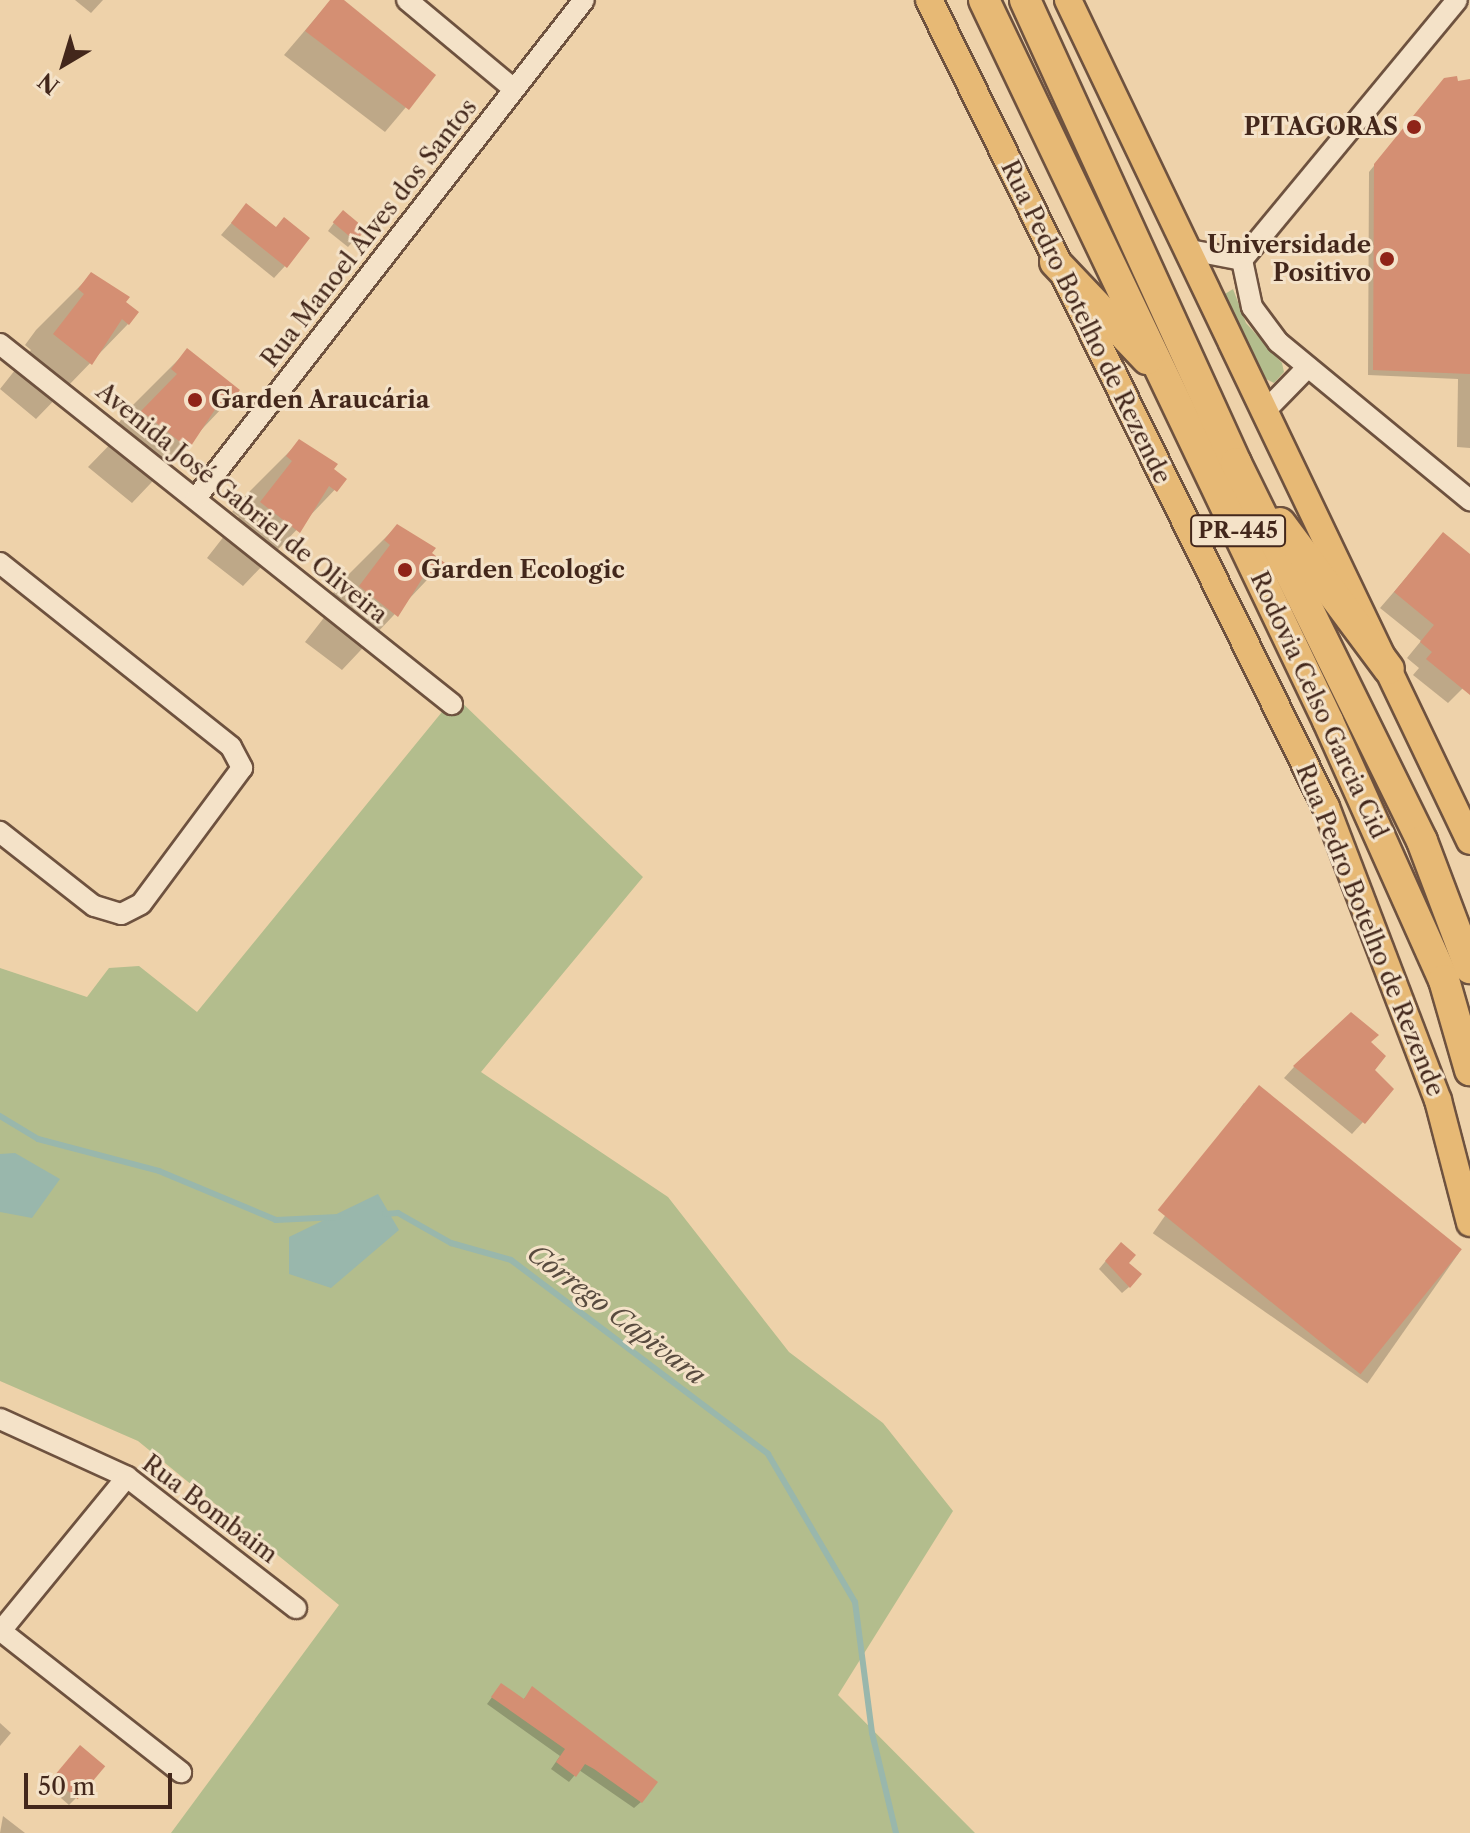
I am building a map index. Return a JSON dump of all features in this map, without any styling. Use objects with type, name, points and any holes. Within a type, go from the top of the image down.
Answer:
[{"type":"highway","name":"Rodovia Celso Garcia Cid","points":[[984,0],[1168,381],[1444,980],[1470,1070]]},
{"type":"highway","name":"Rodovia Celso Garcia Cid","points":[[1025,0],[1236,463],[1422,841],[1470,968]]},
{"type":"highway","points":[[1055,262],[1168,381]]},
{"type":"highway","points":[[1236,463],[1389,669]]},
{"type":"main road","name":"Rua Pedro Botelho de Rezende","points":[[929,0],[1055,262],[1326,807],[1438,1100],[1470,1223]]},
{"type":"main road","name":"PR-445","points":[[1068,0],[1470,841]]},
{"type":"street","points":[[407,0],[514,89]]},
{"type":"street","name":"Rua Manoel Alves dos Santos","points":[[196,498],[584,0]]},
{"type":"street","points":[[1457,0],[1242,260],[1248,297],[1261,323],[1308,367],[1470,500]]},
{"type":"street","points":[[1190,250],[1242,260]]},
{"type":"street","name":"Avenida José Gabriel de Oliveira","points":[[0,344],[452,704]]},
{"type":"street","points":[[1266,410],[1308,367]]},
{"type":"street","points":[[0,563],[231,747],[242,768],[141,904],[121,914],[94,906],[0,832]]},
{"type":"street","name":"Rua Bombaim","points":[[0,1419],[127,1477],[296,1608]]},
{"type":"street","points":[[127,1477],[0,1631],[181,1772]]},
{"type":"green space","points":[[1233,289],[1246,323],[1282,363],[1284,372],[1274,383],[1266,379],[1225,294]]},
{"type":"green space","points":[[455,696],[643,877],[481,1072],[668,1197],[789,1352],[883,1423],[953,1511],[838,1695],[975,1833],[171,1833],[339,1605],[138,1441],[0,1381],[0,968],[87,997],[109,968],[139,966],[197,1012]]},
{"type":"shaded area","points":[[15,1153],[60,1179],[32,1218],[0,1212],[0,1154]]},
{"type":"shaded area","points":[[378,1194],[399,1230],[331,1288],[289,1274],[289,1237]]},
{"type":"building","points":[[330,0],[344,0],[436,75],[409,110],[305,31]]},
{"type":"building","points":[[1457,76],[1458,81],[1470,79],[1470,374],[1373,370],[1374,164],[1444,78]]},
{"type":"building","points":[[246,203],[276,227],[284,217],[310,238],[287,268],[231,223]]},
{"type":"building","points":[[343,210],[366,229],[356,242],[333,222]]},
{"type":"building","points":[[91,272],[130,297],[126,302],[139,312],[129,325],[122,319],[92,365],[53,334],[84,294],[78,289]]},
{"type":"building","name":"Garden Araucária","points":[[187,348],[240,390],[224,410],[218,405],[189,449],[141,411],[177,374],[171,369]]},
{"type":"building","points":[[299,439],[338,464],[334,469],[347,479],[337,492],[329,486],[300,533],[260,502],[292,461],[286,456]]},
{"type":"building","name":"Garden Ecologic","points":[[397,524],[436,548],[432,553],[445,563],[435,576],[427,571],[398,617],[359,586],[390,545],[384,540]]},
{"type":"building","points":[[1443,532],[1470,554],[1470,695],[1426,659],[1432,652],[1420,642],[1434,625],[1394,592]]},
{"type":"building","points":[[1351,1012],[1379,1035],[1371,1042],[1386,1056],[1375,1070],[1394,1089],[1365,1124],[1293,1066]]},
{"type":"building","points":[[1259,1085],[1462,1249],[1361,1374],[1158,1210]]},
{"type":"building","points":[[1121,1242],[1136,1255],[1129,1263],[1142,1274],[1130,1288],[1105,1261]]},
{"type":"building","points":[[501,1683],[524,1699],[532,1686],[658,1782],[642,1803],[585,1764],[576,1777],[556,1762],[565,1749],[491,1697]]},
{"type":"building","points":[[80,1745],[105,1766],[78,1799],[52,1778]]},
{"type":"waterway","name":"Córrego Capivara","points":[[0,1116],[38,1139],[159,1171],[276,1220],[338,1217]]},
{"type":"waterway","name":"Córrego Capivara","points":[[385,1214],[398,1213],[451,1243],[511,1260],[768,1454],[855,1602],[872,1733],[896,1833]]},
{"type":"place","name":"PITAGORAS","points":[[1414,127]]},
{"type":"place","name":"Universidade Positivo","points":[[1387,259]]},
{"type":"place","name":"Garden Araucária","points":[[195,400]]},
{"type":"place","name":"Garden Ecologic","points":[[405,570]]}]
